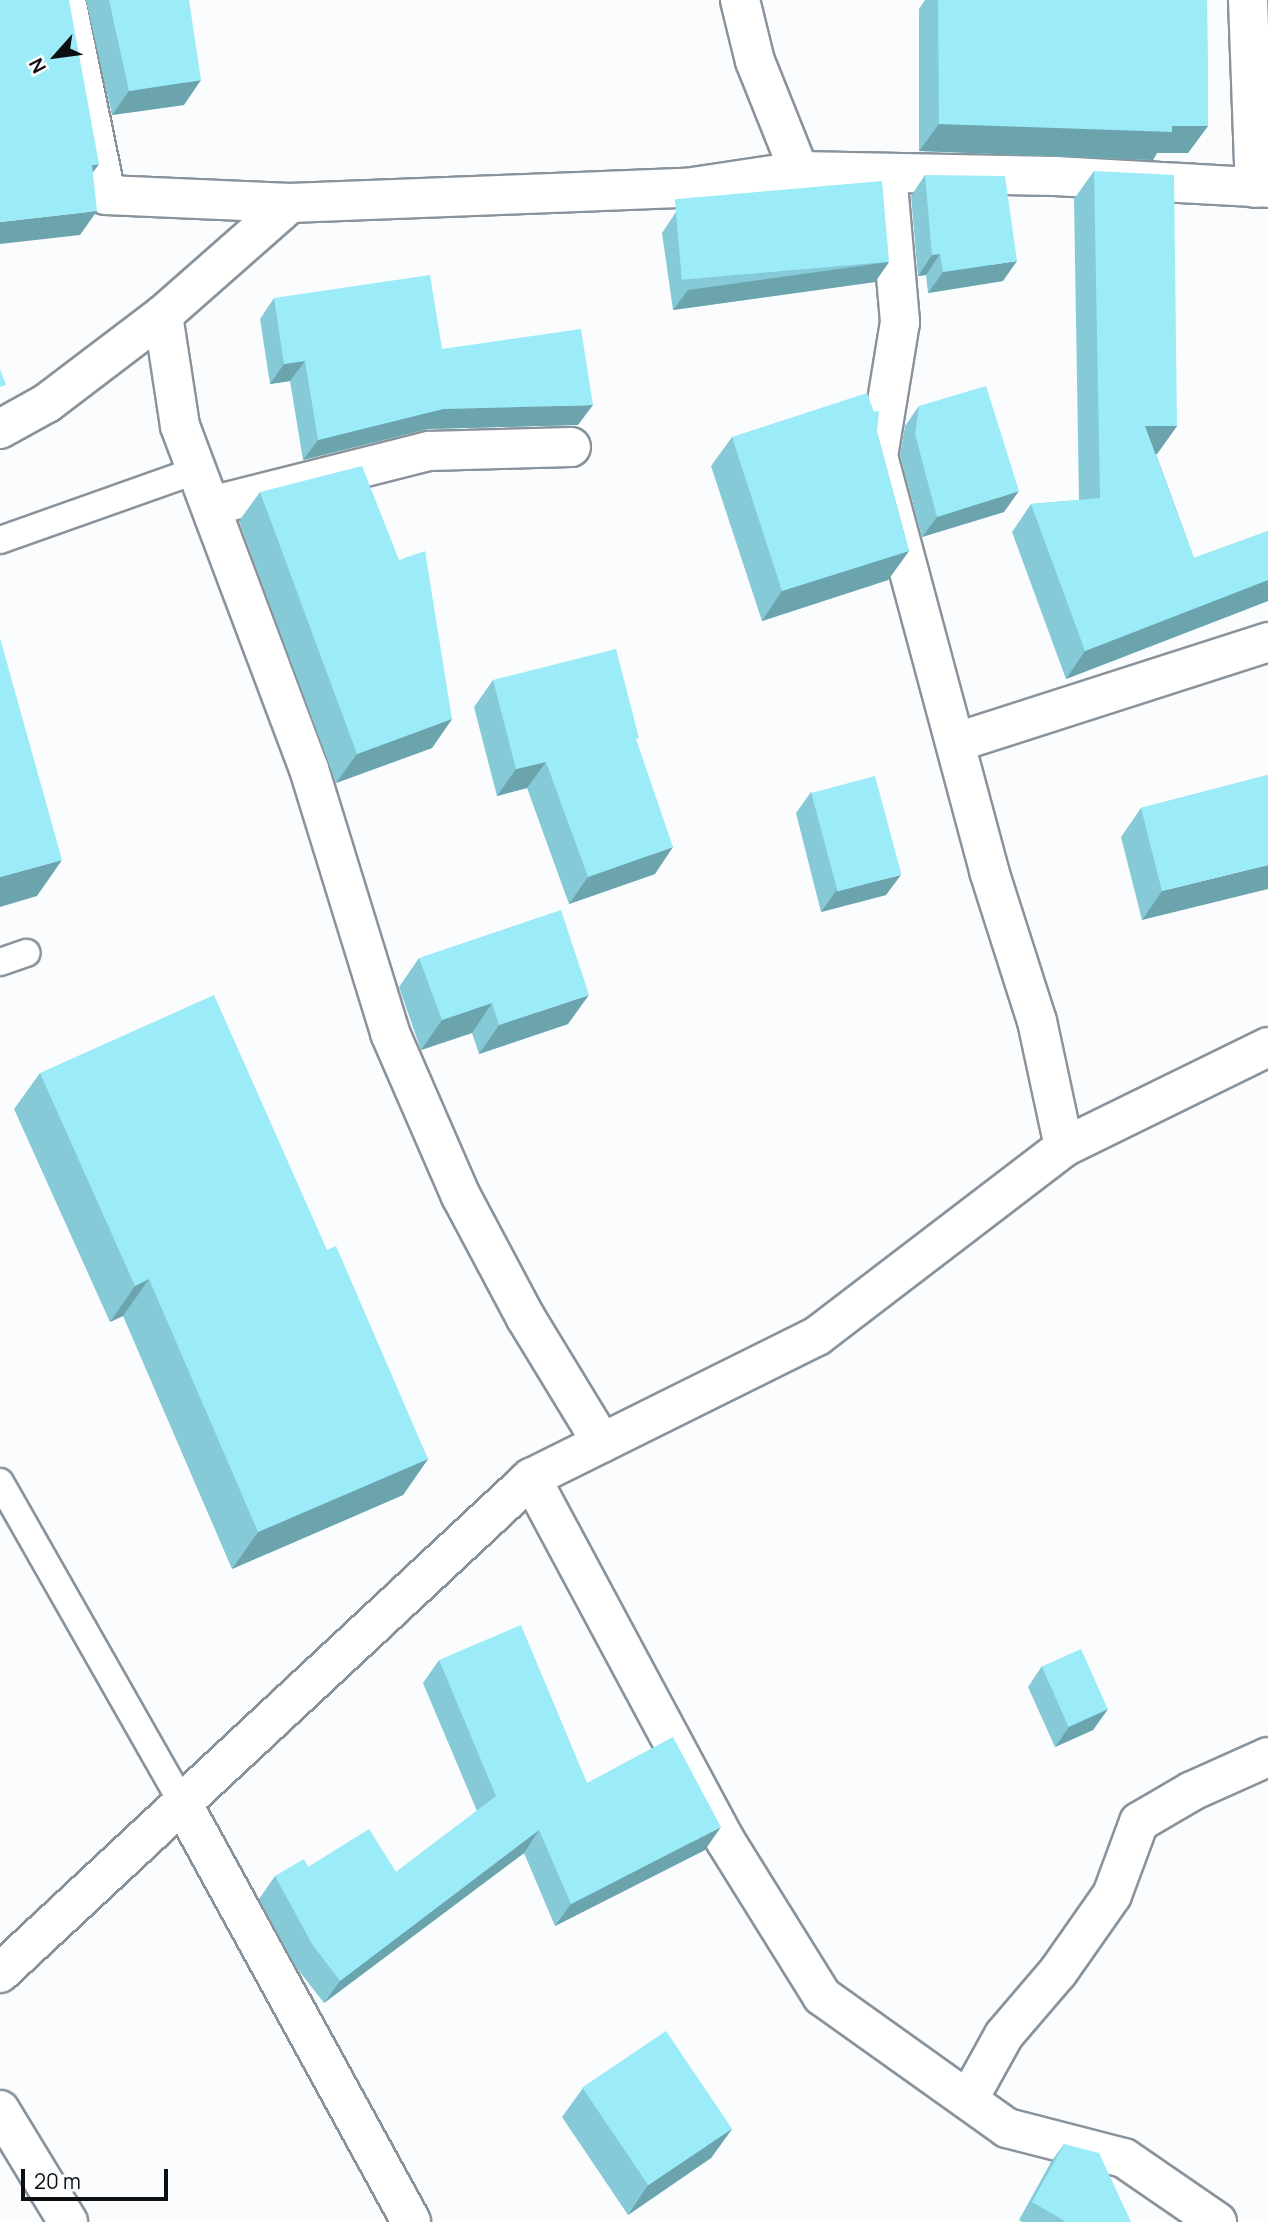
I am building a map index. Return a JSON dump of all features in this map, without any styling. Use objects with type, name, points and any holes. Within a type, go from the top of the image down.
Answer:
[{"type":"street","points":[[66,0],[106,195],[290,204],[686,188],[799,171],[1261,188],[1248,0]]},
{"type":"street","points":[[740,0],[755,61],[799,171]]},
{"type":"street","points":[[887,173],[900,322],[878,456],[957,742],[989,871],[1037,1021],[1064,1147]]},
{"type":"street","points":[[0,429],[47,403],[163,315],[290,204]]},
{"type":"street","points":[[163,315],[180,426],[309,769],[390,1033],[461,1196],[526,1318],[602,1443]]},
{"type":"street","points":[[211,506],[429,451],[571,447]]},
{"type":"street","points":[[957,742],[1268,642]]},
{"type":"street","points":[[0,1973],[531,1478],[817,1336],[1064,1147],[1268,1047]]},
{"type":"street","points":[[531,1478],[725,1840],[822,1996],[1007,2128],[1124,2158],[1217,2222]]},
{"type":"street","points":[[968,2100],[1004,2035],[1058,1972],[1112,1895],[1139,1822],[1192,1791],[1268,1757]]},
{"type":"street","points":[[182,1803],[411,2222]]},
{"type":"street","points":[[0,2110],[68,2222]]},
{"type":"lane","points":[[0,540],[198,470]]},
{"type":"lane","points":[[0,962],[26,953]]},
{"type":"lane","points":[[0,1482],[182,1803]]},
{"type":"building","points":[[0,0],[69,0],[99,164],[92,165],[97,211],[0,222]]},
{"type":"building","points":[[109,0],[189,0],[201,80],[129,91]]},
{"type":"building","points":[[938,0],[1207,0],[1208,126],[1172,126],[1172,132],[939,124]]},
{"type":"building","points":[[1094,171],[1174,175],[1177,426],[1145,426],[1194,558],[1268,531],[1268,580],[1085,651],[1031,504],[1100,498]]},
{"type":"building","points":[[925,175],[1005,176],[1017,261],[943,272],[940,254],[932,255]]},
{"type":"building","points":[[882,181],[889,262],[682,280],[675,199]]},
{"type":"building","points":[[430,275],[442,349],[581,329],[593,405],[443,409],[318,440],[305,361],[284,364],[274,298]]},
{"type":"building","points":[[0,369],[6,385],[0,387]]},
{"type":"building","points":[[986,386],[1019,491],[937,517],[915,434],[919,406]]},
{"type":"building","points":[[867,393],[874,412],[879,411],[877,432],[909,551],[782,591],[732,437]]},
{"type":"building","points":[[362,466],[399,560],[425,551],[452,719],[357,754],[260,492]]},
{"type":"building","points":[[0,638],[62,860],[0,877]]},
{"type":"building","points":[[616,649],[639,738],[636,739],[673,847],[588,877],[546,762],[516,769],[493,680]]},
{"type":"building","points":[[1268,775],[1268,865],[1162,891],[1141,808]]},
{"type":"building","points":[[875,776],[901,875],[838,892],[811,793]]},
{"type":"building","points":[[561,910],[589,995],[499,1025],[492,1003],[442,1020],[419,958]]},
{"type":"building","points":[[214,995],[327,1250],[336,1246],[428,1459],[258,1532],[149,1279],[135,1286],[40,1073]]},
{"type":"building","points":[[521,1625],[587,1783],[673,1737],[721,1827],[571,1904],[539,1830],[340,1981],[312,1944],[275,1876],[304,1859],[308,1867],[369,1829],[396,1872],[496,1796],[439,1660]]},
{"type":"building","points":[[1081,1649],[1108,1709],[1069,1727],[1042,1666]]},
{"type":"building","points":[[666,2031],[732,2129],[648,2185],[582,2087]]},
{"type":"building","points":[[1064,2144],[1099,2153],[1131,2222],[1064,2222],[1032,2202]]}]
